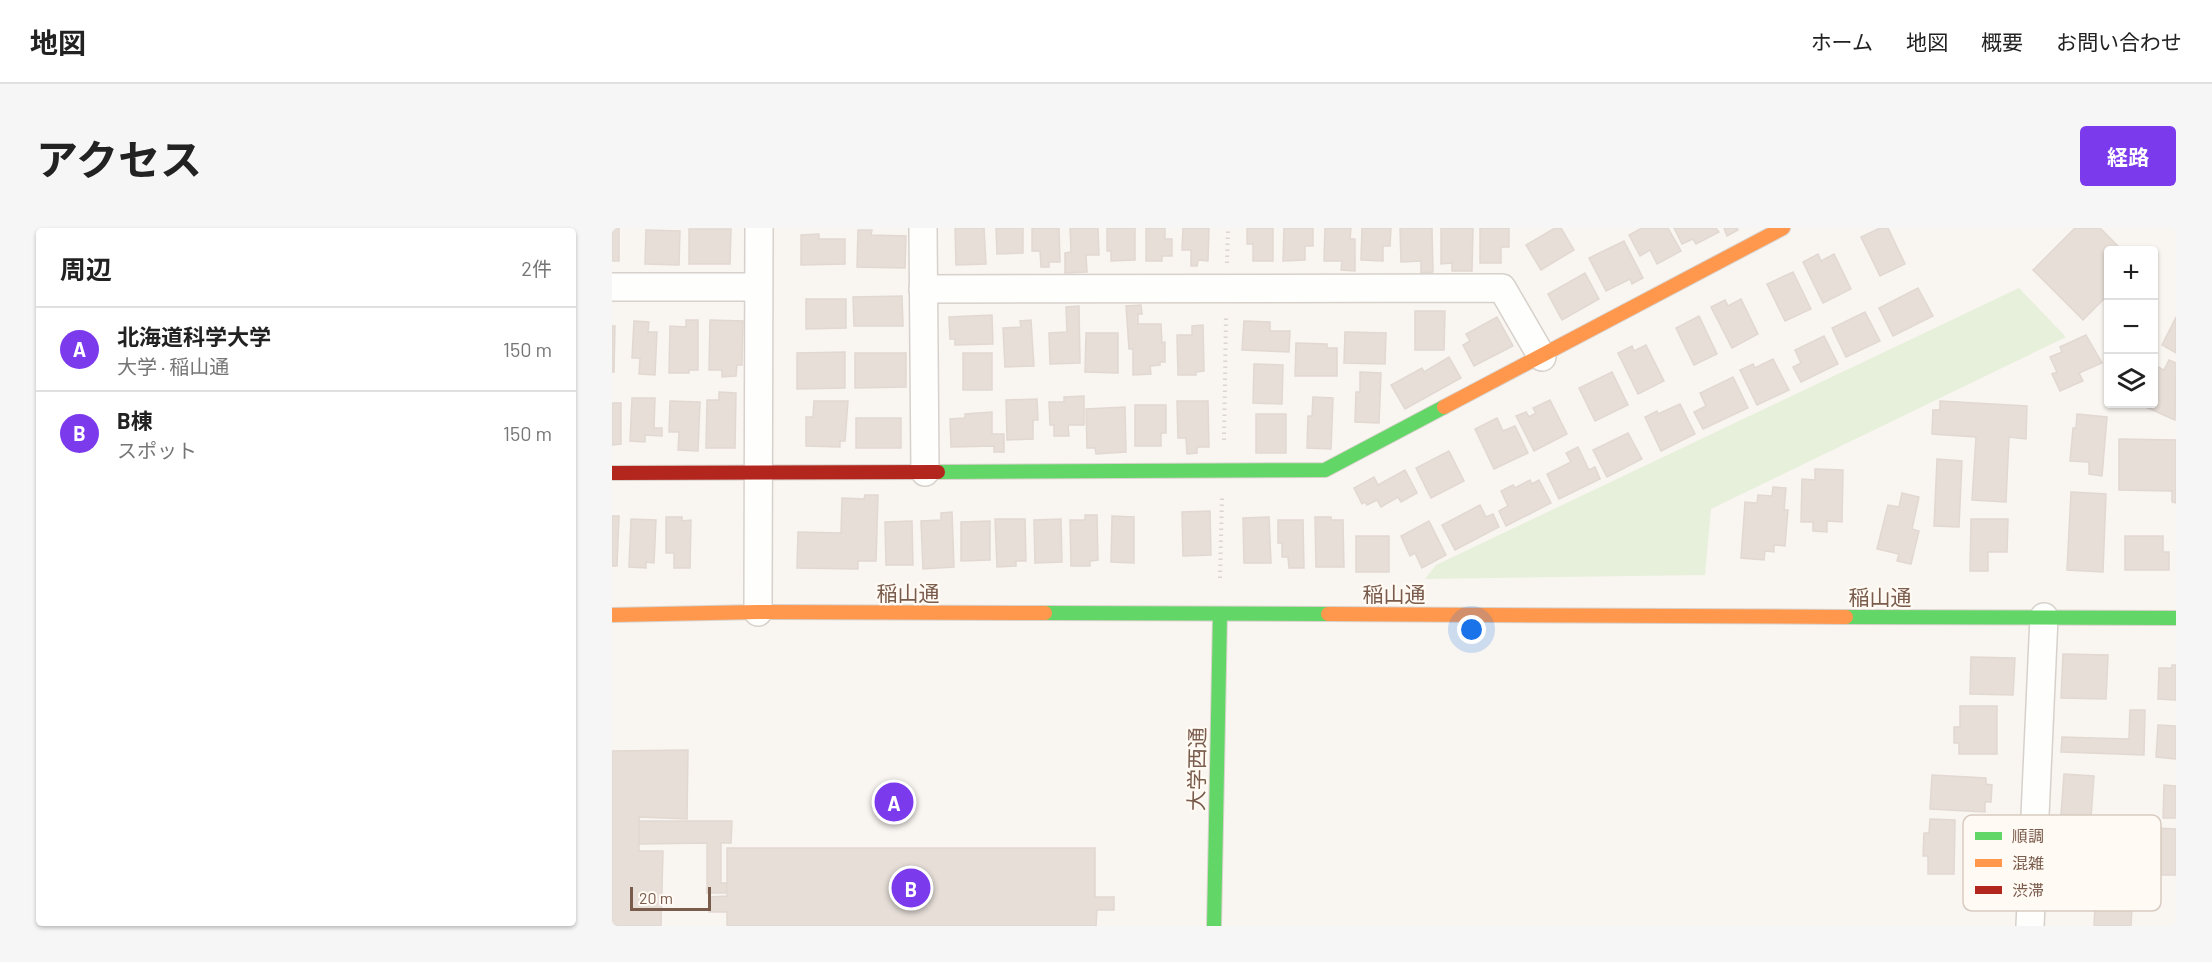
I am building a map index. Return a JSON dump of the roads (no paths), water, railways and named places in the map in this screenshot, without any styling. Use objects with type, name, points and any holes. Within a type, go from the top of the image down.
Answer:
[{"type":"street","points":[[758,612],[759,228]]},
{"type":"street","points":[[923,228],[925,472]]},
{"type":"street","points":[[612,473],[1325,470],[1783,228]]},
{"type":"street","points":[[612,287],[758,287]]},
{"type":"street","points":[[923,289],[1502,288],[1542,357]]},
{"type":"street","name":"稲山通","points":[[612,615],[758,612],[2176,618]]},
{"type":"street","name":"大学西通","points":[[1214,926],[1220,614]]},
{"type":"street","points":[[2035,815],[2044,617]]},
{"type":"street","points":[[2030,926],[2031,911]]},
{"type":"place","name":"北海道科学大学","points":[[894,802]]},
{"type":"place","name":"B棟","points":[[911,888]]}]
